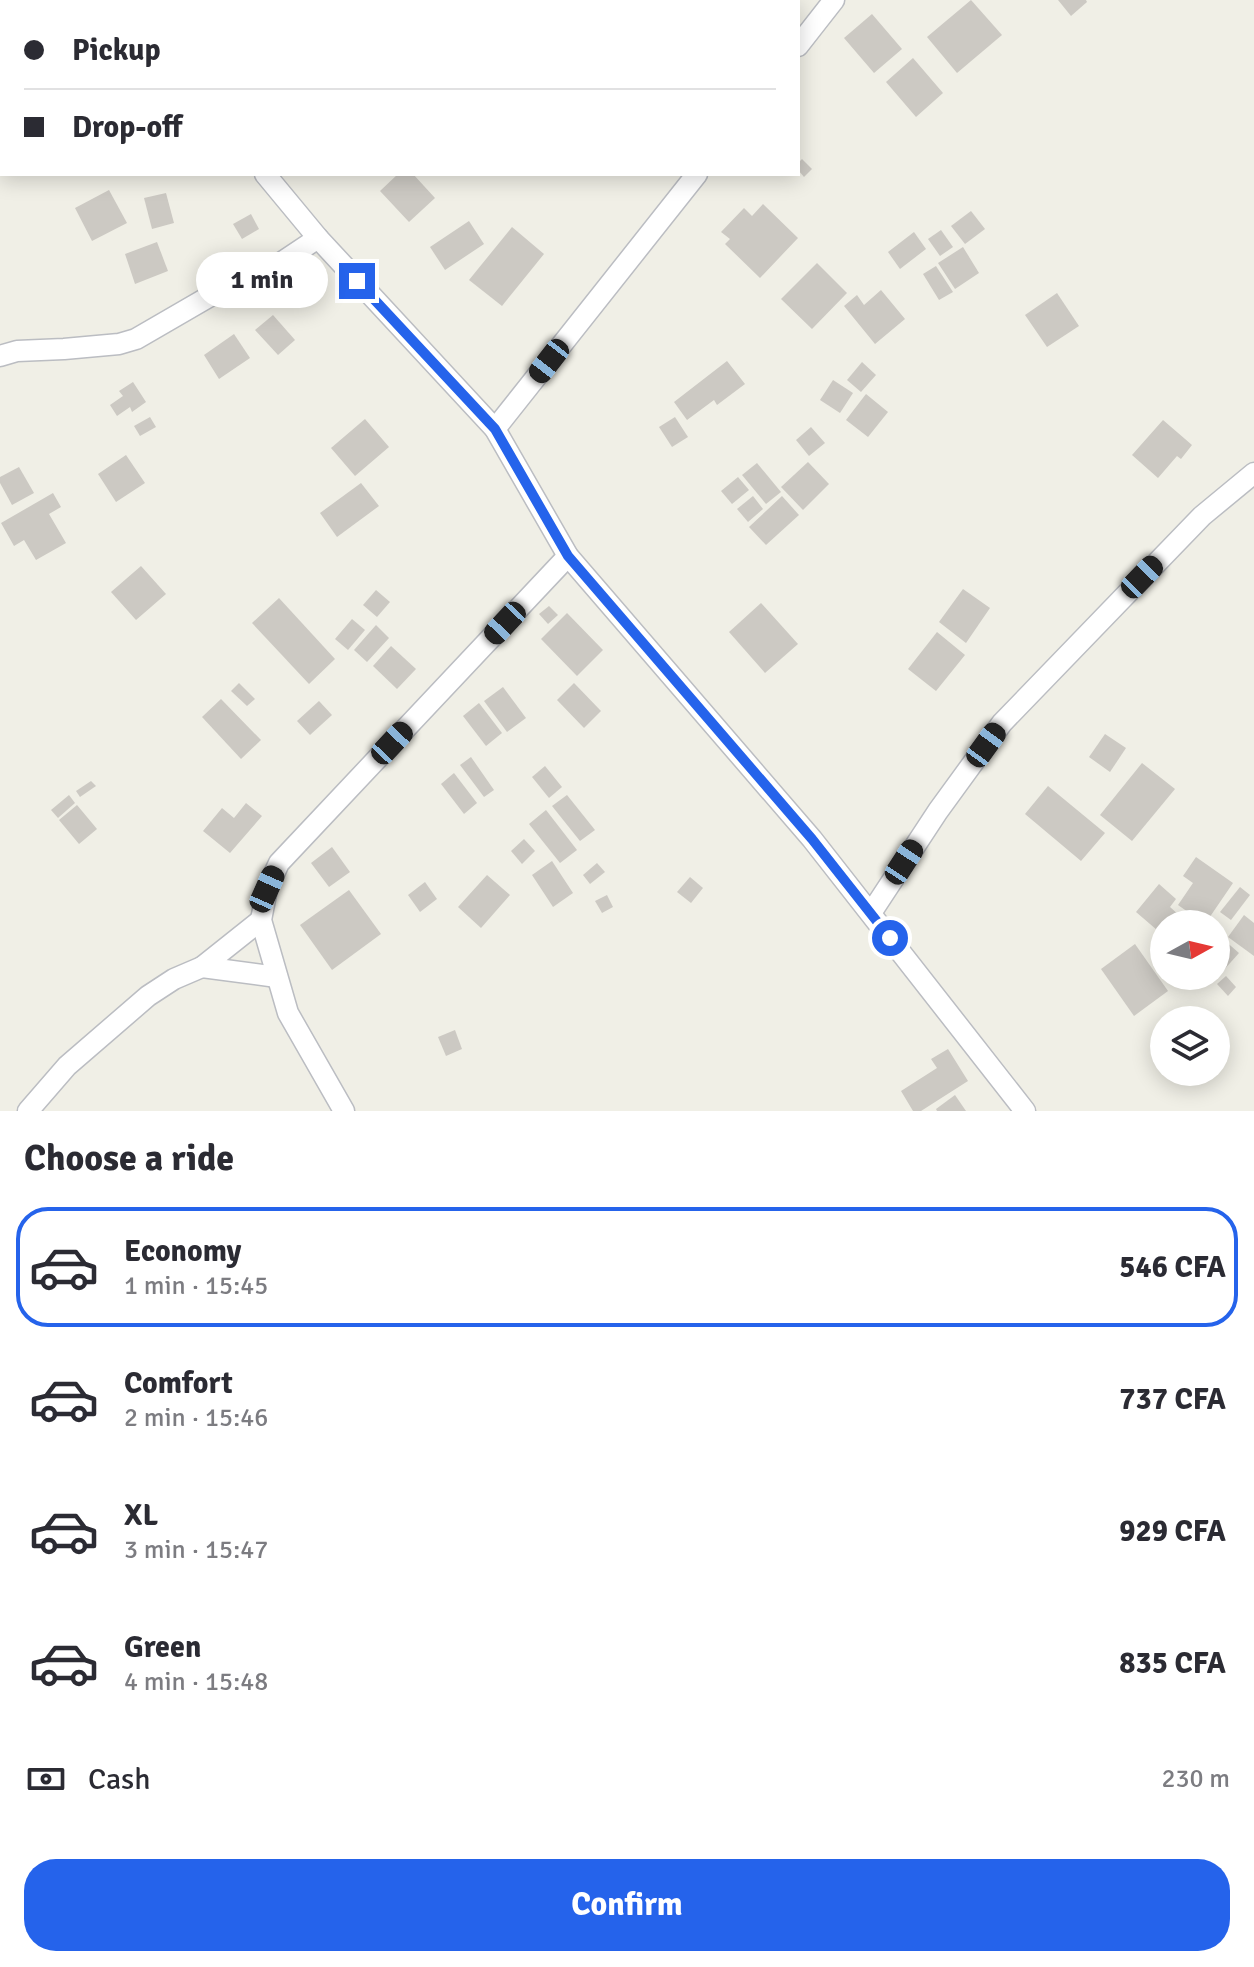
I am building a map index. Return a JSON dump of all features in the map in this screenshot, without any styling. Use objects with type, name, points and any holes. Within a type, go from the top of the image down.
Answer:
[{"type":"street","points":[[800,43],[834,0]]},
{"type":"street","points":[[267,176],[318,238],[495,429],[568,556],[812,839],[1025,1111]]},
{"type":"street","points":[[495,429],[695,176]]},
{"type":"street","points":[[0,356],[17,351],[119,344],[136,339],[224,288],[279,264],[318,238]]},
{"type":"street","points":[[871,913],[938,811],[1002,723],[1202,516],[1254,473]]},
{"type":"street","points":[[344,1111],[288,1013],[261,920],[267,889],[279,863],[568,556]]},
{"type":"street","points":[[28,1111],[67,1066],[129,1011],[174,979],[202,967],[261,920]]},
{"type":"street","points":[[202,967],[277,977]]},
{"type":"building","points":[[971,0],[1002,35],[957,73],[927,37]]},
{"type":"building","points":[[1058,0],[1086,0],[1087,2],[1071,16]]},
{"type":"building","points":[[872,14],[902,49],[874,73],[844,38]]},
{"type":"building","points":[[913,58],[943,93],[916,117],[886,82]]},
{"type":"building","points":[[802,159],[812,169],[804,177],[800,172]]},
{"type":"building","points":[[396,176],[415,176],[435,198],[409,222],[380,191]]},
{"type":"building","points":[[109,190],[127,223],[92,241],[75,208]]},
{"type":"building","points":[[166,193],[174,223],[152,229],[144,198]]},
{"type":"building","points":[[763,204],[798,238],[760,278],[725,244],[730,239],[721,232],[744,208],[752,216]]},
{"type":"building","points":[[971,211],[985,229],[965,244],[951,226]]},
{"type":"building","points":[[251,214],[259,229],[242,239],[233,224]]},
{"type":"building","points":[[469,221],[484,244],[445,270],[430,247]]},
{"type":"building","points":[[512,227],[544,254],[502,306],[469,280]]},
{"type":"building","points":[[941,230],[953,247],[940,256],[928,239]]},
{"type":"building","points":[[914,232],[926,249],[900,269],[888,252]]},
{"type":"building","points":[[157,242],[168,271],[135,284],[125,254]]},
{"type":"building","points":[[963,247],[979,273],[955,289],[938,263]]},
{"type":"building","points":[[817,263],[847,293],[812,329],[781,299]]},
{"type":"building","points":[[936,266],[953,292],[939,300],[923,274]]},
{"type":"building","points":[[881,290],[905,319],[875,344],[844,306],[857,295],[864,305]]},
{"type":"building","points":[[1057,293],[1079,326],[1047,347],[1025,315]]},
{"type":"building","points":[[273,315],[295,340],[278,355],[255,330]]},
{"type":"building","points":[[234,334],[250,358],[219,379],[204,355]]},
{"type":"building","points":[[727,361],[745,384],[717,405],[714,400],[687,420],[674,402]]},
{"type":"building","points":[[862,362],[876,375],[861,392],[847,380]]},
{"type":"building","points":[[833,380],[853,393],[840,413],[820,400]]},
{"type":"building","points":[[133,382],[146,402],[132,412],[130,407],[117,416],[110,405],[123,396],[119,391]]},
{"type":"building","points":[[866,394],[888,412],[868,437],[846,420]]},
{"type":"building","points":[[150,417],[156,427],[140,436],[134,426]]},
{"type":"building","points":[[675,417],[688,437],[672,447],[659,427]]},
{"type":"building","points":[[365,419],[389,447],[355,476],[331,448]]},
{"type":"building","points":[[1163,420],[1192,445],[1181,459],[1177,456],[1158,478],[1132,455]]},
{"type":"building","points":[[811,427],[825,443],[809,456],[796,440]]},
{"type":"building","points":[[126,455],[145,483],[116,502],[98,474]]},
{"type":"building","points":[[808,462],[829,484],[803,510],[781,487]]},
{"type":"building","points":[[757,463],[781,492],[766,504],[742,475]]},
{"type":"building","points":[[19,467],[34,493],[12,505],[0,477]]},
{"type":"building","points":[[738,477],[749,490],[732,504],[721,491]]},
{"type":"building","points":[[361,483],[379,506],[337,537],[320,513]]},
{"type":"building","points":[[53,493],[61,507],[49,514],[66,543],[36,560],[24,540],[14,546],[1,523]]},
{"type":"building","points":[[753,496],[763,509],[748,522],[737,509]]},
{"type":"building","points":[[782,496],[799,515],[766,545],[749,527]]},
{"type":"building","points":[[141,566],[166,594],[136,620],[111,592]]},
{"type":"building","points":[[963,589],[990,608],[966,643],[939,622]]},
{"type":"building","points":[[376,590],[390,602],[377,617],[363,605]]},
{"type":"building","points":[[279,598],[335,659],[309,684],[252,623]]},
{"type":"building","points":[[761,603],[798,644],[765,673],[729,632]]},
{"type":"building","points":[[549,606],[558,615],[548,624],[539,614]]},
{"type":"building","points":[[567,613],[603,650],[577,676],[541,639]]},
{"type":"building","points":[[352,619],[365,630],[348,650],[335,639]]},
{"type":"building","points":[[376,625],[389,638],[367,662],[354,650]]},
{"type":"building","points":[[937,632],[965,655],[936,691],[908,669]]},
{"type":"building","points":[[391,646],[416,669],[397,689],[373,666]]},
{"type":"building","points":[[239,683],[255,699],[247,706],[231,691]]},
{"type":"building","points":[[574,683],[601,711],[584,728],[557,700]]},
{"type":"building","points":[[503,687],[526,718],[507,732],[484,701]]},
{"type":"building","points":[[221,699],[261,740],[241,759],[202,717]]},
{"type":"building","points":[[319,701],[332,715],[310,735],[297,721]]},
{"type":"building","points":[[479,703],[502,733],[486,746],[463,716]]},
{"type":"building","points":[[1105,734],[1126,748],[1110,772],[1089,757]]},
{"type":"building","points":[[471,757],[494,790],[484,797],[460,765]]},
{"type":"building","points":[[1142,763],[1175,789],[1132,841],[1100,815]]},
{"type":"building","points":[[545,766],[562,787],[549,798],[532,777]]},
{"type":"building","points":[[454,773],[477,803],[464,814],[441,784]]},
{"type":"building","points":[[91,781],[96,786],[80,797],[76,791]]},
{"type":"building","points":[[1048,786],[1105,833],[1081,861],[1025,814]]},
{"type":"building","points":[[69,795],[75,803],[58,818],[51,810]]},
{"type":"building","points":[[567,795],[595,830],[580,841],[552,806]]},
{"type":"building","points":[[246,803],[262,816],[230,853],[203,831],[222,808],[234,818]]},
{"type":"building","points":[[77,805],[97,829],[79,844],[59,820]]},
{"type":"building","points":[[546,810],[577,850],[560,863],[529,824]]},
{"type":"building","points":[[524,839],[535,851],[522,864],[511,851]]},
{"type":"building","points":[[332,847],[350,872],[329,887],[311,863]]},
{"type":"building","points":[[1196,857],[1233,883],[1215,910],[1185,910],[1178,905],[1193,883],[1183,876]]},
{"type":"building","points":[[552,861],[573,893],[553,907],[532,875]]},
{"type":"building","points":[[597,863],[605,872],[590,884],[583,875]]},
{"type":"building","points":[[487,875],[510,895],[481,928],[458,907]]},
{"type":"building","points":[[690,877],[703,888],[691,903],[677,892]]},
{"type":"building","points":[[425,882],[437,899],[420,912],[408,895]]},
{"type":"building","points":[[1159,884],[1176,899],[1170,907],[1173,910],[1150,910],[1150,924],[1136,912]]},
{"type":"building","points":[[1240,887],[1250,895],[1231,920],[1230,910],[1222,910]]},
{"type":"building","points":[[349,890],[381,934],[332,970],[300,925]]},
{"type":"building","points":[[607,895],[613,907],[602,913],[595,901]]},
{"type":"building","points":[[1244,915],[1254,923],[1254,956],[1230,938]]},
{"type":"building","points":[[1135,944],[1150,965],[1150,990],[1168,991],[1134,1016],[1101,969]]},
{"type":"building","points":[[1230,945],[1239,953],[1230,963]]},
{"type":"building","points":[[1230,980],[1236,987],[1228,996],[1222,990],[1230,990]]},
{"type":"building","points":[[455,1030],[462,1049],[446,1056],[438,1037]]},
{"type":"building","points":[[948,1049],[968,1081],[921,1111],[913,1111],[901,1091],[937,1068],[931,1059]]},
{"type":"building","points":[[955,1095],[966,1111],[937,1111],[936,1109]]},
{"type":"route","points":[[357,281],[495,429],[568,556],[812,839],[890,938]]}]
